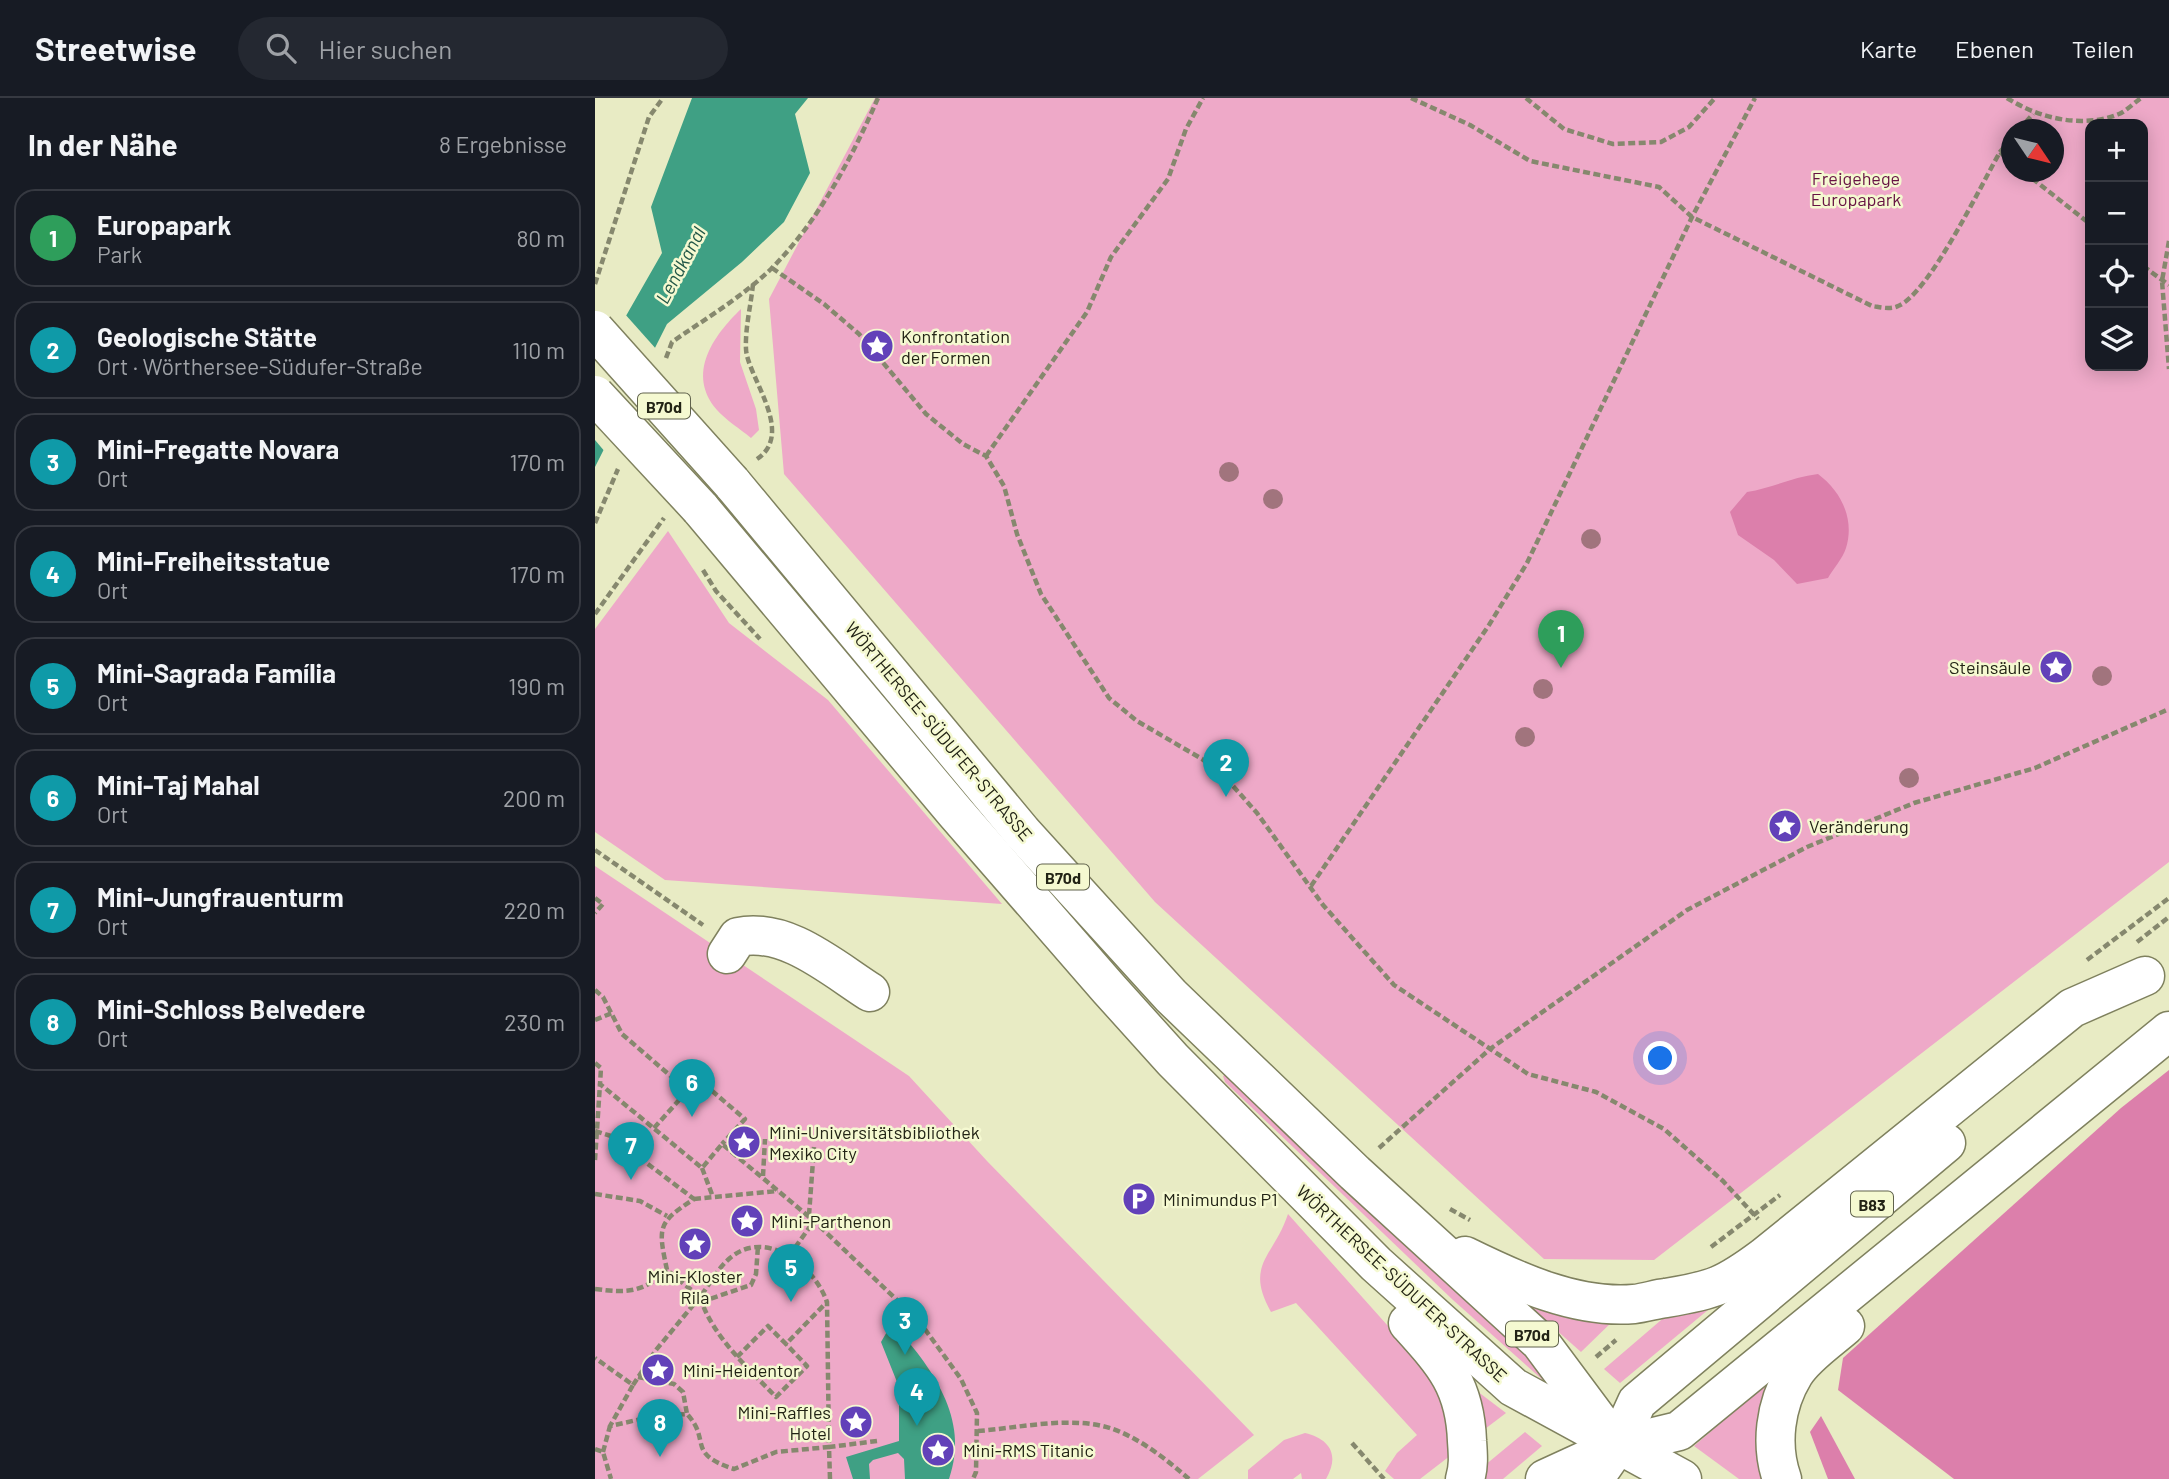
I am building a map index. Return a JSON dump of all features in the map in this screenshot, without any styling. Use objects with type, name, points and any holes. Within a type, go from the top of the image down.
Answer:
[{"type":"main road","name":"WÖRTHERSEE-SÜDUFER-STRASSE","points":[[595,330],[742,472],[1022,832],[1171,996],[1355,1173],[1437,1222],[1540,1342],[1617,1446]]},
{"type":"main road","name":"WÖRTHERSEE-SÜDUFER-STRASSE","points":[[595,395],[683,511],[955,812],[1173,1060],[1376,1264],[1450,1333],[1513,1387],[1617,1446]]},
{"type":"main road","points":[[730,950],[738,937],[758,933],[793,944],[870,992]]},
{"type":"main road","points":[[1437,1222],[1509,1278],[1588,1302],[1635,1304],[1707,1292],[1736,1277],[1764,1257],[2073,1008],[2157,967]]},
{"type":"main road","name":"B83","points":[[1594,1479],[1617,1446],[1637,1402],[2157,967]]},
{"type":"main road","points":[[1545,1479],[1617,1446],[1679,1432],[2169,1031]]},
{"type":"main road","points":[[1173,1060],[1274,1181],[1422,1339],[1454,1380],[1463,1399],[1467,1424],[1468,1467],[1465,1479]]},
{"type":"main road","points":[[1782,1479],[1775,1461],[1776,1421],[1794,1374],[1830,1339],[1933,1252],[2077,1105]]},
{"type":"main road","points":[[1617,1446],[1637,1479]]},
{"type":"main road","points":[[1617,1446],[1682,1479]]},
{"type":"path","points":[[595,284],[649,117],[663,98]]},
{"type":"path","points":[[742,472],[761,458],[769,444],[771,422],[768,401],[746,352],[753,284],[772,268],[822,204],[863,133],[878,98]]},
{"type":"path","points":[[986,456],[1087,312],[1111,257],[1168,178],[1186,129],[1203,98]]},
{"type":"path","points":[[1411,98],[1470,125],[1530,161],[1659,187],[1692,217],[1872,306],[1896,307],[1925,283],[2000,152]]},
{"type":"path","points":[[1526,98],[1564,129],[1613,144],[1661,142],[1689,127],[1715,98]]},
{"type":"path","points":[[1311,886],[1489,625],[1527,564],[1692,217],[1755,98]]},
{"type":"path","points":[[2007,98],[2033,114],[2068,120],[2119,114],[2141,98]]},
{"type":"path","points":[[2029,119],[2033,114]]},
{"type":"path","points":[[2037,182],[2085,220]]},
{"type":"path","points":[[2169,241],[2162,281],[2169,369]]},
{"type":"path","points":[[772,268],[824,304],[859,334],[926,414],[963,444],[986,456],[1004,486],[1017,534],[1041,594],[1109,698],[1137,721],[1202,759],[1225,777],[1257,813],[1323,905],[1394,985],[1528,1074],[1596,1092],[1664,1129],[1723,1181],[1761,1222]]},
{"type":"path","points":[[2148,270],[2169,285]]},
{"type":"path","points":[[595,614],[683,511]]},
{"type":"path","points":[[1385,1159],[1375,1151],[1490,1049],[1687,910],[1807,847],[1914,803],[2035,768],[2169,709]]},
{"type":"path","points":[[595,850],[730,950]]},
{"type":"path","points":[[595,898],[603,904],[595,913]]},
{"type":"path","points":[[595,990],[612,1013],[622,1034],[688,1091]]},
{"type":"path","points":[[595,1020],[612,1013]]},
{"type":"path","points":[[595,1063],[601,1068],[595,1160]]},
{"type":"path","points":[[654,1128],[698,1079],[745,1119],[702,1168]]},
{"type":"path","points":[[600,1084],[702,1168],[713,1197]]},
{"type":"path","points":[[596,1130],[643,1159],[694,1199]]},
{"type":"path","points":[[762,1177],[765,1139]]},
{"type":"path","points":[[722,1144],[809,1216],[919,1321],[961,1379],[977,1413],[973,1479]]},
{"type":"path","points":[[809,1216],[814,1147]]},
{"type":"path","points":[[737,1357],[768,1326],[807,1366],[776,1397],[737,1357],[694,1292],[667,1270],[661,1232],[667,1216],[694,1199],[779,1191]]},
{"type":"path","points":[[595,1194],[641,1202],[667,1216]]},
{"type":"path","points":[[792,1252],[814,1221]]},
{"type":"path","points":[[1437,1222],[1481,1227]]},
{"type":"path","points":[[611,1479],[603,1452],[610,1426],[633,1385],[700,1300],[729,1258],[753,1245],[792,1252],[821,1286],[827,1302],[830,1476]]},
{"type":"path","points":[[700,1300],[751,1285],[756,1274],[758,1246]]},
{"type":"path","points":[[595,1289],[638,1290],[651,1284],[667,1270]]},
{"type":"path","points":[[786,1345],[827,1302]]},
{"type":"path","points":[[595,1358],[633,1385]]},
{"type":"path","points":[[638,1377],[674,1384],[683,1392],[687,1414],[696,1424],[700,1447],[712,1462],[734,1469],[776,1451],[877,1441]]},
{"type":"path","points":[[610,1426],[655,1416],[687,1414]]},
{"type":"path","points":[[978,1431],[1071,1423],[1112,1428],[1155,1451],[1189,1479]]},
{"type":"path","points":[[1352,1443],[1384,1479]]},
{"type":"path","points":[[595,1449],[603,1452]]},
{"type":"green space","name":"Freigehege Europapark","points":[[875,98],[2169,98],[2169,862],[1654,1260],[1544,1259],[1155,902],[784,474],[769,299]]},
{"type":"green space","points":[[741,309],[740,362],[756,409],[759,430],[751,438],[717,410],[704,383],[704,369],[713,343]]},
{"type":"green space","points":[[668,531],[729,623],[828,700],[1002,904],[665,880],[595,832],[595,629]]},
{"type":"green space","points":[[595,866],[909,1076],[987,1161],[1254,1435],[1198,1479],[595,1479]]},
{"type":"green space","points":[[1226,1074],[1552,1374],[1545,1382],[1453,1300],[1225,1082],[1223,1076]]},
{"type":"green space","points":[[1288,1214],[1438,1382],[1455,1452],[1420,1479],[1394,1479],[1385,1471],[1397,1453],[1417,1435],[1296,1303],[1271,1312],[1263,1296],[1260,1282],[1264,1261]]},
{"type":"green space","points":[[1517,1295],[1616,1318],[1581,1352]]},
{"type":"green space","points":[[1720,1300],[1620,1383],[1604,1369],[1667,1315]]},
{"type":"green space","points":[[1775,1376],[1770,1479],[1739,1479],[1694,1446]]},
{"type":"green space","points":[[1473,1388],[1506,1413],[1481,1432]]},
{"type":"green space","points":[[1525,1432],[1542,1446],[1503,1479],[1480,1479],[1484,1466]]},
{"type":"green space","points":[[1305,1433],[1321,1439],[1330,1449],[1332,1463],[1326,1479],[1302,1479],[1301,1473],[1293,1479],[1248,1479],[1248,1470],[1284,1440]]},
{"type":"shaded area","points":[[1818,474],[1833,489],[1844,506],[1849,527],[1848,537],[1845,552],[1828,578],[1797,584],[1774,560],[1738,535],[1730,512],[1747,492]]},
{"type":"shaded area","points":[[2169,1070],[2169,1479],[1954,1479],[1838,1390],[1843,1358],[2121,1108]]},
{"type":"shaded area","points":[[1821,1416],[1855,1479],[1828,1479],[1810,1432]]},
{"type":"water","name":"Lendkanal","points":[[692,98],[808,98],[795,114],[810,173],[784,222],[742,262],[667,324],[595,467],[595,370],[662,253],[651,207]]},
{"type":"water","points":[[892,1323],[933,1375],[951,1415],[955,1435],[949,1479],[905,1479],[904,1459],[898,1453],[873,1460],[869,1464],[870,1479],[853,1479],[846,1457],[899,1441],[899,1387],[881,1342]]},
{"type":"pier","points":[[624,313],[657,350],[606,453],[595,440],[595,363]]},
{"type":"place","name":"Konfrontation der Formen","points":[[877,346]]},
{"type":"place","name":"Steinsäule","points":[[2056,667]]},
{"type":"place","name":"Europapark","points":[[1561,668]]},
{"type":"place","name":"Geologische Stätte","points":[[1226,797]]},
{"type":"place","name":"Veränderung","points":[[1785,826]]},
{"type":"place","name":"Mini-Taj Mahal","points":[[692,1117]]},
{"type":"place","name":"Mini-Universitätsbibliothek Mexiko City","points":[[744,1142]]},
{"type":"place","name":"Mini-Jungfrauenturm","points":[[631,1180]]},
{"type":"place","name":"Minimundus P1","points":[[1139,1199]]},
{"type":"place","name":"Mini-Parthenon","points":[[747,1221]]},
{"type":"place","name":"Mini-Kloster Rila","points":[[695,1244]]},
{"type":"place","name":"Mini-Sagrada Família","points":[[791,1302]]},
{"type":"place","name":"Mini-Fregatte Novara","points":[[905,1355]]},
{"type":"place","name":"Mini-Heidentor","points":[[658,1370]]},
{"type":"place","name":"Mini-Raffles Hotel","points":[[856,1422]]},
{"type":"place","name":"Mini-Freiheitsstatue","points":[[917,1426]]},
{"type":"place","name":"Mini-RMS Titanic","points":[[938,1450]]},
{"type":"place","name":"Mini-Schloss Belvedere","points":[[660,1457]]}]
